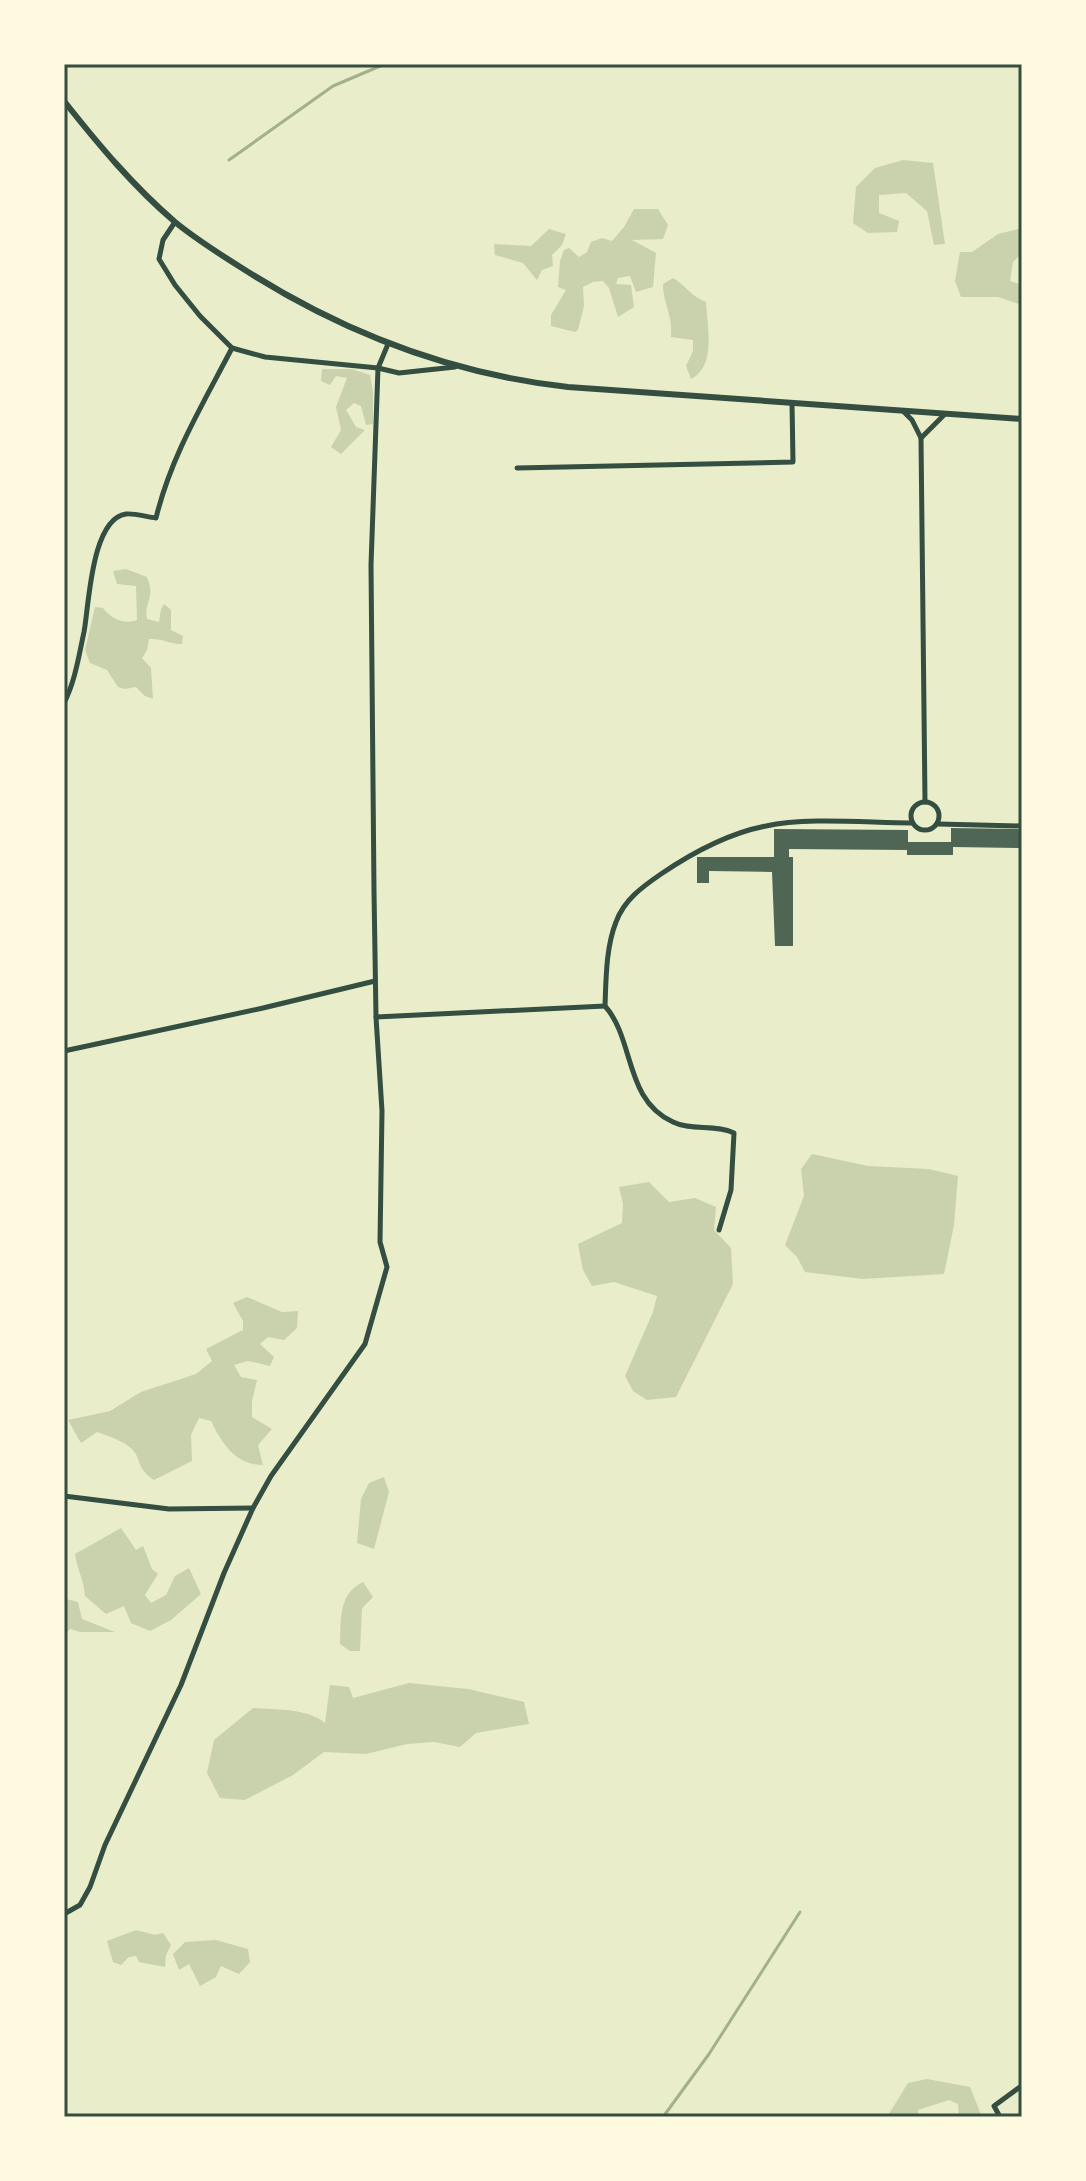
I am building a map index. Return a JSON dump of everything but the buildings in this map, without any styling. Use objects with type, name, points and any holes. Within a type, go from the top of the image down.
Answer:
[{"type":"street","points":[[64,101],[138,188],[198,240],[319,314],[388,344],[524,382],[1022,419]]},
{"type":"street","points":[[175,222],[163,240],[159,259],[200,316],[232,348],[265,357],[378,368],[399,373],[458,366]]},
{"type":"street","points":[[64,1914],[80,1905],[90,1887],[105,1845],[181,1685],[253,1508],[271,1476],[364,1347],[387,1267],[380,1242],[382,1111],[375,981],[371,565],[378,368],[388,344]]},
{"type":"street","points":[[64,703],[84,631],[102,536],[118,518],[126,514],[156,518],[172,465],[207,390],[232,348]]},
{"type":"street","points":[[517,468],[793,462],[792,403]]},
{"type":"street","points":[[903,411],[912,420],[921,438],[925,802]]},
{"type":"street","points":[[921,438],[945,414]]},
{"type":"street","points":[[912,823],[911,813],[916,805],[925,802],[936,806],[940,818],[938,824]]},
{"type":"street","points":[[719,1230],[731,1190],[734,1133],[676,1124],[645,1099],[637,1084],[628,1065],[616,1018],[605,1006],[610,940],[620,912],[638,890],[686,858],[727,838],[767,825],[912,823],[925,831],[938,824],[1022,826]]},
{"type":"street","points":[[64,1051],[235,1015],[375,981]]},
{"type":"street","points":[[376,1017],[605,1006]]},
{"type":"street","points":[[64,1496],[169,1509],[253,1508]]},
{"type":"street","points":[[1000,2117],[994,2106],[1020,2087]]},
{"type":"green space","points":[[903,160],[933,163],[945,244],[934,245],[927,211],[906,193],[879,195],[879,213],[899,221],[897,232],[868,233],[853,223],[856,187],[875,168]]},
{"type":"green space","points":[[634,209],[658,209],[668,225],[663,239],[632,240],[656,253],[653,287],[636,292],[630,276],[618,278],[616,284],[631,285],[634,307],[618,317],[609,288],[603,281],[593,282],[583,287],[584,306],[578,330],[575,332],[551,326],[551,315],[566,290],[558,287],[564,250],[569,248],[579,257],[587,252],[591,242],[602,238],[612,241]]},
{"type":"green space","points":[[1022,228],[1022,253],[1013,262],[1010,281],[1022,285],[1022,305],[998,297],[961,297],[955,281],[960,252],[972,252],[998,234]]},
{"type":"green space","points":[[549,229],[566,234],[562,245],[552,255],[553,266],[542,270],[537,280],[523,263],[495,255],[494,244],[531,246]]},
{"type":"green space","points":[[673,278],[706,302],[709,345],[704,365],[691,379],[686,366],[693,351],[693,340],[671,337],[663,284]]},
{"type":"green space","points":[[322,369],[352,369],[370,375],[373,424],[366,425],[361,406],[354,403],[346,410],[356,427],[365,430],[341,454],[331,447],[341,430],[336,407],[347,378],[336,376],[330,385],[321,381]]},
{"type":"green space","points":[[126,569],[147,577],[150,595],[147,619],[159,622],[164,604],[171,610],[171,630],[183,636],[182,644],[149,639],[142,658],[151,668],[153,699],[136,687],[118,687],[107,670],[90,663],[85,650],[95,607],[103,608],[118,620],[137,620],[136,586],[117,584],[113,571]]},
{"type":"green space","points":[[812,1154],[868,1166],[929,1169],[958,1176],[954,1225],[944,1274],[863,1279],[805,1272],[797,1257],[785,1245],[804,1196],[801,1169]]},
{"type":"green space","points":[[649,1182],[669,1202],[695,1198],[716,1207],[714,1230],[731,1248],[733,1284],[676,1397],[647,1400],[633,1391],[625,1376],[657,1296],[614,1282],[592,1286],[583,1270],[578,1244],[622,1223],[623,1204],[619,1187]]},
{"type":"green space","points":[[247,1297],[282,1312],[298,1311],[297,1328],[284,1340],[268,1337],[260,1344],[274,1357],[270,1366],[248,1361],[234,1365],[241,1377],[257,1380],[252,1417],[272,1429],[258,1445],[263,1465],[237,1457],[225,1445],[211,1421],[199,1418],[191,1435],[192,1461],[154,1480],[144,1471],[132,1449],[120,1441],[97,1432],[81,1443],[68,1420],[110,1411],[141,1392],[196,1374],[212,1361],[206,1349],[243,1330],[243,1321],[233,1303]]},
{"type":"green space","points":[[384,1477],[389,1492],[374,1549],[357,1543],[361,1499],[369,1483]]},
{"type":"green space","points":[[121,1528],[136,1550],[143,1546],[152,1569],[158,1574],[145,1595],[151,1603],[166,1595],[175,1576],[189,1568],[201,1594],[171,1620],[150,1631],[131,1623],[124,1606],[106,1614],[85,1596],[75,1554]]},
{"type":"green space","points":[[363,1582],[373,1597],[362,1608],[360,1651],[350,1651],[340,1644],[342,1608],[349,1593]]},
{"type":"green space","points":[[66,1599],[78,1602],[82,1619],[115,1632],[70,1629],[64,1635]]},
{"type":"green space","points":[[409,1683],[468,1689],[524,1702],[529,1724],[476,1733],[460,1747],[434,1742],[407,1744],[366,1754],[324,1752],[293,1775],[245,1800],[220,1798],[207,1773],[214,1740],[253,1708],[300,1712],[325,1723],[330,1685],[349,1687],[353,1698]]},
{"type":"green space","points":[[136,1930],[155,1935],[163,1933],[171,1945],[165,1967],[139,1962],[136,1956],[129,1957],[121,1965],[113,1962],[107,1941]]},
{"type":"green space","points":[[216,1940],[248,1949],[250,1962],[239,1974],[221,1966],[216,1977],[200,1986],[189,1964],[179,1970],[173,1954],[185,1942]]},
{"type":"green space","points":[[927,2079],[970,2087],[982,2117],[959,2117],[958,2104],[949,2100],[918,2110],[918,2117],[887,2117],[908,2083]]},
{"type":"waterway","points":[[229,160],[333,86],[385,64]]},
{"type":"waterway","points":[[663,2117],[709,2054],[800,1912]]}]
